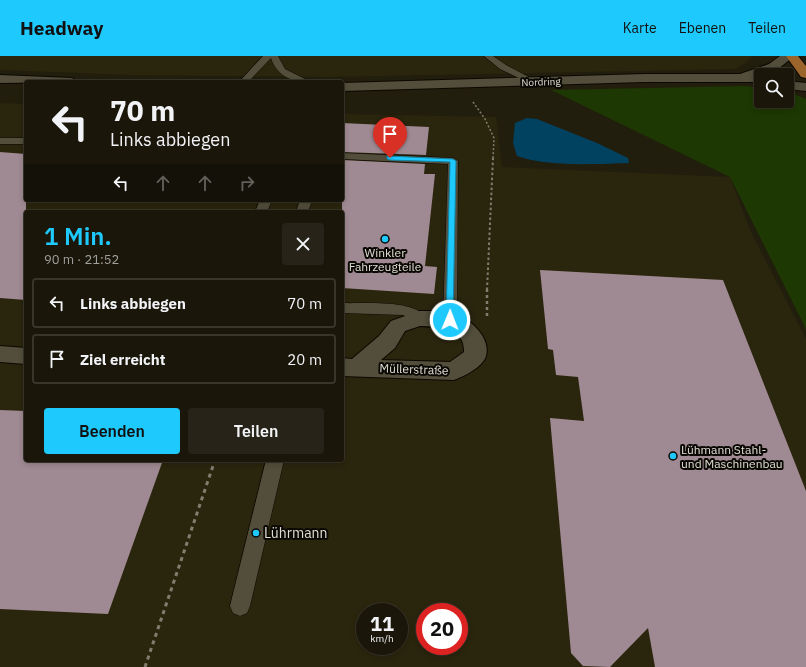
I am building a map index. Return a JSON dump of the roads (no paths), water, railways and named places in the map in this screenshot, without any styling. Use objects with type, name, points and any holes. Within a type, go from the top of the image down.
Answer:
[{"type":"main road","points":[[792,56],[806,74]]},
{"type":"street","name":"Nordring","points":[[740,78],[773,67],[788,56]]},
{"type":"street","name":"Nordring","points":[[344,87],[458,85],[645,78],[754,79]]},
{"type":"street","points":[[794,78],[806,78]]},
{"type":"street","points":[[0,79],[24,80]]},
{"type":"street","points":[[794,86],[806,87]]},
{"type":"street","name":"Müllerstraße","points":[[419,318],[450,320],[465,329],[475,343],[475,356],[454,371],[349,367],[387,342],[398,326],[419,318]]},
{"type":"lane","points":[[245,80],[268,56]]},
{"type":"lane","points":[[274,56],[283,72],[291,77],[301,80]]},
{"type":"lane","points":[[488,56],[503,67],[534,82]]},
{"type":"lane","points":[[0,141],[24,141]]},
{"type":"lane","points":[[344,156],[453,161],[450,320]]},
{"type":"lane","points":[[344,308],[406,310],[419,318]]},
{"type":"lane","points":[[240,606],[275,462]]},
{"type":"water","points":[[527,118],[537,119],[597,143],[628,158],[629,163],[557,163],[529,160],[517,156],[513,143],[515,123]]},
{"type":"place","name":"Winkler Fahrzeugteile","points":[[385,239]]},
{"type":"place","name":"Lühmann Stahl- und Maschinenbau","points":[[673,456]]},
{"type":"place","name":"Lührmann","points":[[256,533]]}]
